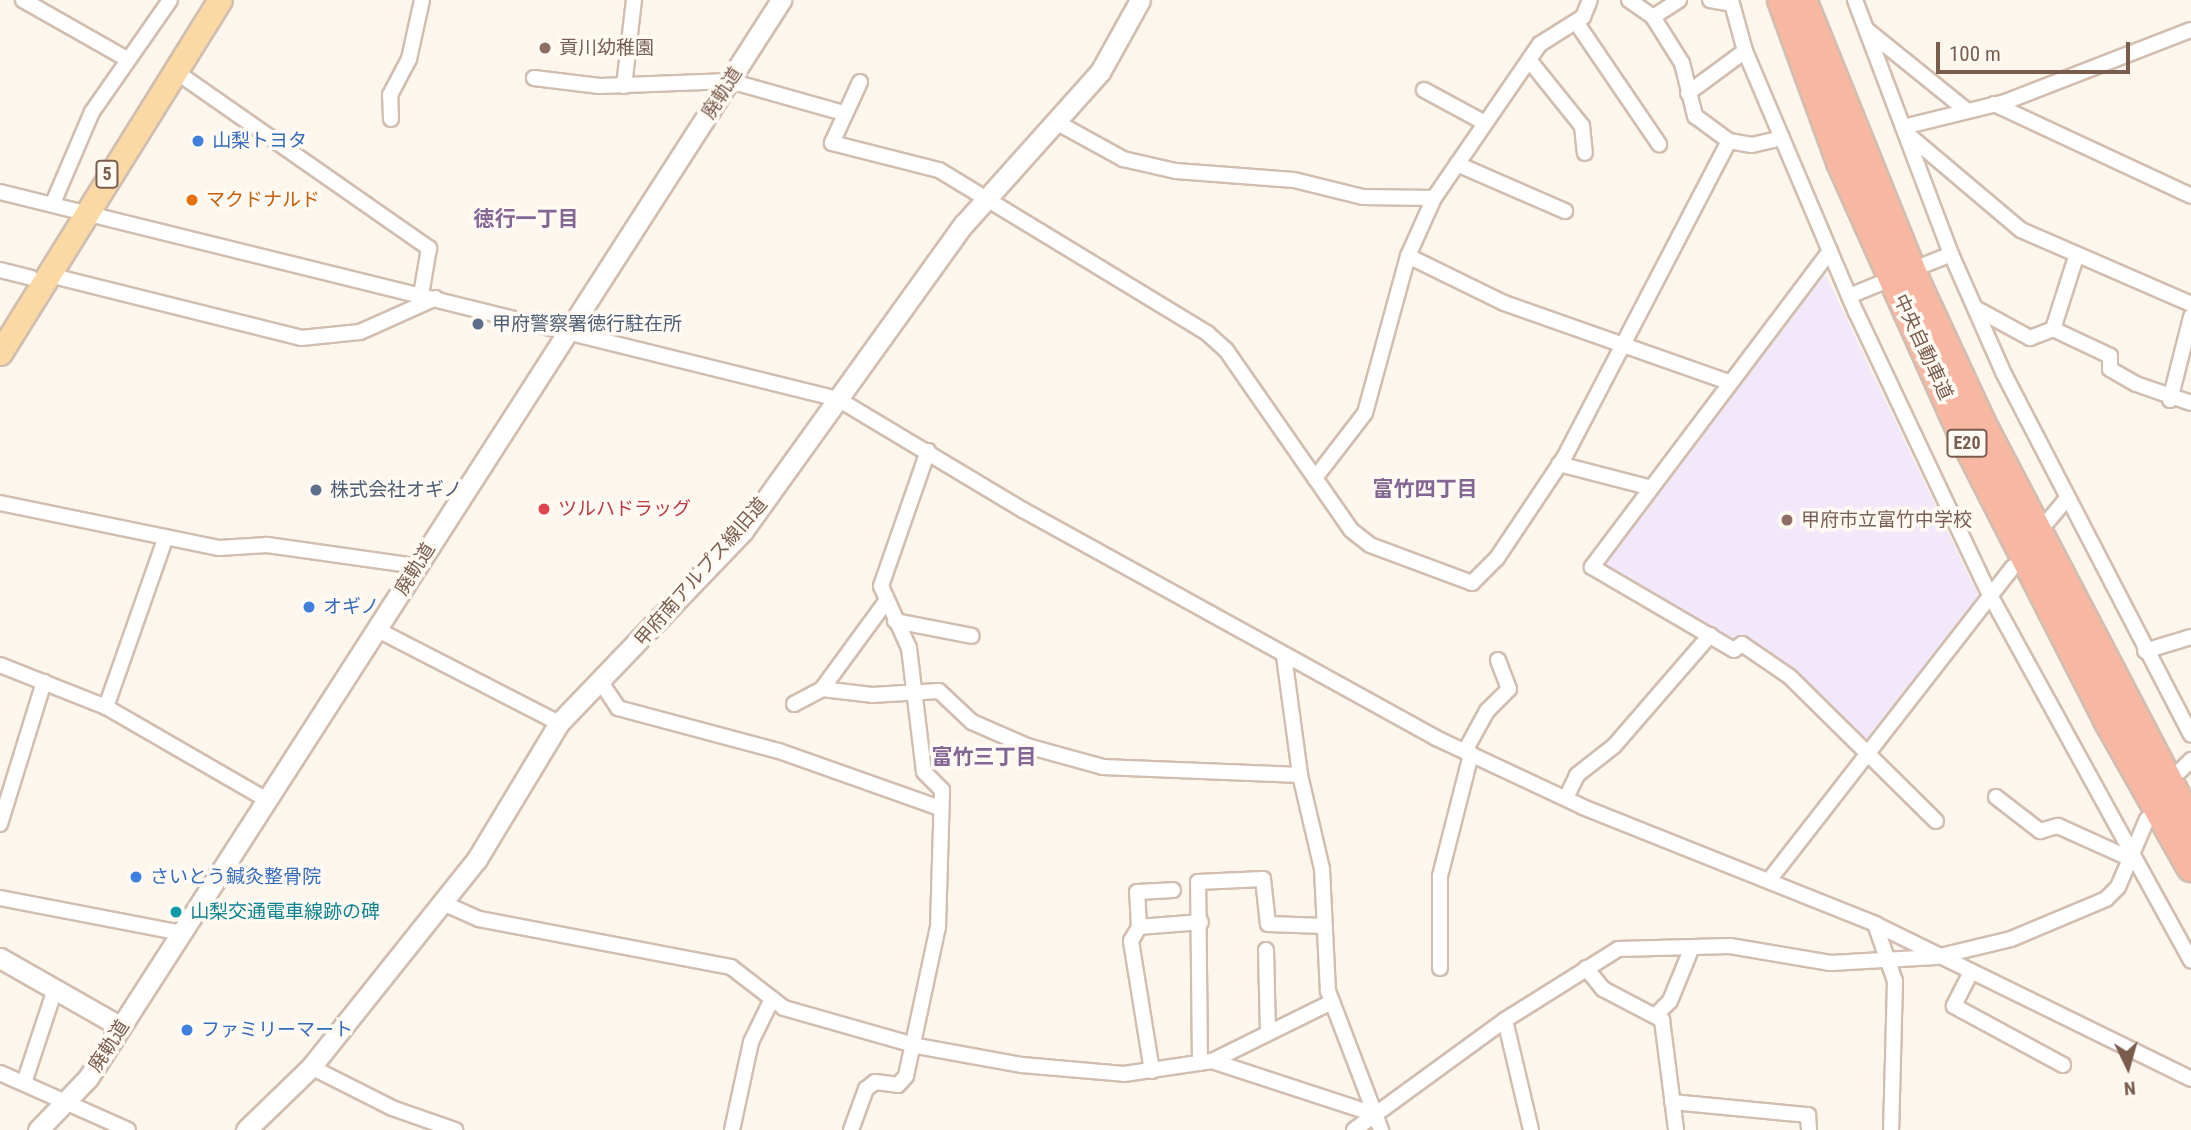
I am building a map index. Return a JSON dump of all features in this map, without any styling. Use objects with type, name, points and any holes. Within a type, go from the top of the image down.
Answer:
[{"type":"highway","name":"中央自動車道","points":[[1783,0],[1841,162],[1962,433],[2108,720],[2191,867]]},
{"type":"highway","name":"中央自動車道","points":[[1802,0],[1977,415],[2191,825]]},
{"type":"main road","name":"5","points":[[0,353],[40,276],[70,207],[202,0]]},
{"type":"main road","name":"5","points":[[70,207],[175,71],[220,0]]},
{"type":"main road","name":"5","points":[[0,326],[40,276]]},
{"type":"street","points":[[23,0],[124,58]]},
{"type":"street","points":[[70,207],[124,58],[170,0]]},
{"type":"street","points":[[391,119],[390,95],[409,59],[422,0]]},
{"type":"street","points":[[624,86],[635,0]]},
{"type":"street","name":"廃軌道","points":[[38,1130],[68,1101],[121,1027],[269,801],[416,566],[781,0]]},
{"type":"street","name":"甲府南アルプス線旧道","points":[[246,1130],[311,1067],[443,902],[559,723],[743,531],[989,195],[1100,72],[1140,0]]},
{"type":"street","points":[[1315,478],[1365,413],[1408,256],[1434,198],[1539,44],[1576,22],[1590,0]]},
{"type":"street","points":[[1629,0],[1653,17],[1682,63],[1695,116],[1728,141],[1752,145],[1782,138]]},
{"type":"street","points":[[1653,17],[1679,0]]},
{"type":"street","points":[[1710,0],[1732,2],[1745,51],[1849,296],[1990,595],[2130,854],[2191,960]]},
{"type":"street","points":[[1855,0],[1951,254],[1975,308],[2144,651],[2191,734]]},
{"type":"street","points":[[1576,22],[1659,144]]},
{"type":"street","points":[[1866,29],[1966,110]]},
{"type":"street","points":[[1904,129],[1994,104],[2191,30]]},
{"type":"street","points":[[1688,93],[1745,51]]},
{"type":"street","points":[[1529,60],[1582,126],[1585,153]]},
{"type":"street","points":[[175,71],[429,248],[428,296]]},
{"type":"street","points":[[534,78],[624,86],[730,81],[843,113]]},
{"type":"street","points":[[860,82],[843,113],[832,143],[939,170],[989,195],[1207,333],[1226,351],[1351,530],[1370,545],[1472,583],[1497,558],[1559,464],[1625,345],[1728,141]]},
{"type":"street","points":[[1424,90],[1485,123]]},
{"type":"street","points":[[1994,104],[2191,196]]},
{"type":"street","points":[[1056,122],[1124,159],[1176,171],[1294,180],[1363,197],[1434,198]]},
{"type":"street","points":[[1904,129],[2021,230],[2076,257],[2191,304]]},
{"type":"street","points":[[1457,164],[1565,211]]},
{"type":"street","points":[[0,192],[569,330],[838,399],[1284,656],[1468,752],[1566,798],[1770,879],[1875,925],[1970,974],[2191,1079]]},
{"type":"street","points":[[1830,251],[1648,486],[1592,567],[1734,650],[1742,644],[1790,677],[1864,757],[1936,821]]},
{"type":"street","points":[[1924,265],[1951,254]]},
{"type":"street","points":[[1408,256],[1504,303],[1728,382]]},
{"type":"street","points":[[2053,329],[2076,257]]},
{"type":"street","points":[[0,270],[40,276],[301,338],[360,332],[428,296]]},
{"type":"street","points":[[1849,296],[1879,284]]},
{"type":"street","points":[[1975,308],[2030,338],[2053,329],[2110,356],[2110,369],[2170,400],[2191,403]]},
{"type":"street","points":[[2170,400],[2191,317]]},
{"type":"street","points":[[851,1130],[866,1089],[875,1082],[898,1085],[917,1046],[938,928],[942,790],[924,772],[911,694],[909,648],[885,603],[881,586],[900,519],[928,451]]},
{"type":"street","points":[[1559,464],[1648,486]]},
{"type":"street","points":[[2048,521],[2067,498]]},
{"type":"street","points":[[0,503],[219,548],[267,545],[416,566]]},
{"type":"street","points":[[106,707],[166,537]]},
{"type":"street","points":[[1770,879],[2013,566]]},
{"type":"street","points":[[794,704],[822,688],[885,603]]},
{"type":"street","points":[[895,621],[972,636]]},
{"type":"street","points":[[376,629],[559,723]]},
{"type":"street","points":[[1566,798],[1577,775],[1614,746],[1710,635]]},
{"type":"street","points":[[2144,651],[2191,637]]},
{"type":"street","points":[[1284,656],[1300,775],[1322,869],[1332,1002],[1381,1130]]},
{"type":"street","points":[[1440,968],[1440,876],[1468,752],[1487,710],[1509,689],[1498,660]]},
{"type":"street","points":[[0,665],[106,707],[269,801]]},
{"type":"street","points":[[600,681],[618,708],[779,751],[940,808]]},
{"type":"street","points":[[0,824],[44,682]]},
{"type":"street","points":[[822,688],[911,694],[939,691],[972,722],[1027,746],[1103,766],[1300,775]]},
{"type":"street","points":[[2180,771],[2191,760]]},
{"type":"street","points":[[1996,797],[2040,831],[2058,827],[2130,854]]},
{"type":"street","points":[[1354,1130],[1505,1020],[1618,949],[1730,946],[1808,963],[1936,957],[2011,939],[2106,900],[2147,819]]},
{"type":"street","points":[[1206,1062],[1195,937],[1201,922],[1198,882],[1263,879],[1268,924],[1325,926]]},
{"type":"street","points":[[1152,1071],[1131,941],[1139,928],[1137,892],[1173,890]]},
{"type":"street","points":[[0,898],[181,933]]},
{"type":"street","points":[[443,902],[479,919],[731,967],[772,999],[917,1046],[1068,1071],[1152,1071],[1206,1062],[1332,1002]]},
{"type":"street","points":[[1139,928],[1201,922]]},
{"type":"street","points":[[1875,925],[1895,981],[1891,1130]]},
{"type":"street","points":[[1657,1014],[1670,1001],[1692,947]]},
{"type":"street","points":[[1266,950],[1268,1034]]},
{"type":"street","points":[[0,958],[121,1027]]},
{"type":"street","points":[[1586,968],[1602,989],[1657,1014]]},
{"type":"street","points":[[1970,974],[1954,1006],[2063,1065]]},
{"type":"street","points":[[24,1083],[55,989]]},
{"type":"street","points":[[732,1130],[751,1042],[772,999]]},
{"type":"street","points":[[1657,1014],[1675,1130]]},
{"type":"street","points":[[1505,1020],[1531,1130]]},
{"type":"street","points":[[1206,1062],[1374,1114]]},
{"type":"street","points":[[311,1067],[392,1108],[455,1130]]},
{"type":"street","points":[[0,1073],[128,1130]]},
{"type":"street","points":[[1672,1102],[1808,1115],[1809,1130]]},
{"type":"shaded area","name":"甲府市立富竹中学校","points":[[1823,269],[1982,603],[1863,752],[1796,676],[1745,636],[1731,642],[1600,567]]},
{"type":"place","name":"貢川幼稚園","points":[[545,48]]},
{"type":"place","name":"山梨トヨタ","points":[[198,141]]},
{"type":"place","name":"マクドナルド","points":[[192,200]]},
{"type":"place","name":"甲府警察署徳行駐在所","points":[[478,324]]},
{"type":"place","name":"株式会社オギノ","points":[[316,490]]},
{"type":"place","name":"ツルハドラッグ","points":[[544,509]]},
{"type":"place","name":"甲府市立富竹中学校","points":[[1787,520]]},
{"type":"place","name":"オギノ","points":[[309,607]]},
{"type":"place","name":"さいとう鍼灸整骨院","points":[[136,877]]},
{"type":"place","name":"山梨交通電車線跡の碑","points":[[176,912]]},
{"type":"place","name":"ファミリーマート","points":[[187,1030]]},
{"type":"district","name":"徳行一丁目","points":[[526,219]]},
{"type":"district","name":"富竹四丁目","points":[[1425,489]]},
{"type":"district","name":"富竹三丁目","points":[[984,757]]}]
